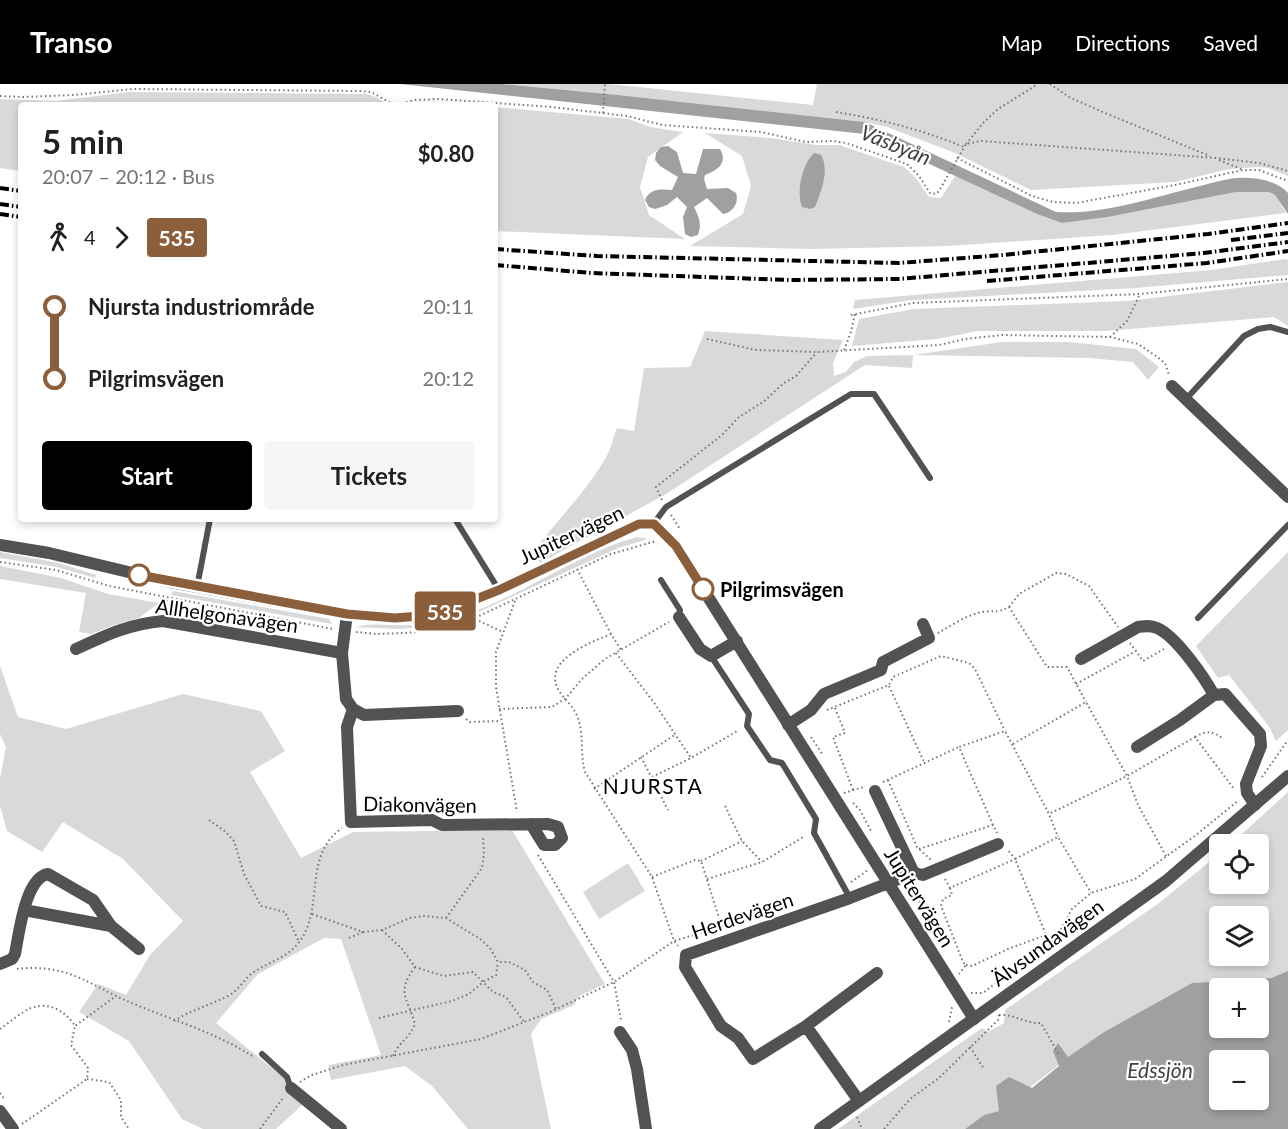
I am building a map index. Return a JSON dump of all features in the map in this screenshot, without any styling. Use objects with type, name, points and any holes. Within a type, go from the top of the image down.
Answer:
[{"type":"street","points":[[1172,386],[1288,497]]},
{"type":"street","name":"Jupitervägen","points":[[0,545],[49,553],[197,587],[347,614],[395,618],[443,612],[499,590],[639,524],[654,524],[668,536],[737,641],[876,865],[893,881],[974,1019]]},
{"type":"street","points":[[347,614],[342,653],[346,699],[353,709],[364,715],[458,711]]},
{"type":"street","points":[[679,617],[700,650],[711,656],[737,641]]},
{"type":"street","name":"Allhelgonavägen","points":[[76,649],[116,630],[140,623],[173,623],[342,653]]},
{"type":"street","points":[[788,724],[811,710],[824,694],[881,670],[883,662],[928,638],[923,624]]},
{"type":"street","points":[[1081,659],[1138,627],[1148,626],[1159,629],[1184,652],[1214,695]]},
{"type":"street","points":[[1137,747],[1214,695],[1225,694],[1260,734],[1261,746],[1246,784],[1244,796],[1256,805]]},
{"type":"street","name":"Diakonvägen","points":[[353,709],[347,727],[351,822],[432,820],[442,825],[531,824]]},
{"type":"street","name":"Älvsundavägen","points":[[820,1129],[974,1019],[995,1011],[1166,880],[1288,776]]},
{"type":"street","points":[[874,788],[914,873]]},
{"type":"street","name":"Herdevägen","points":[[877,973],[806,1026],[753,1059],[738,1038],[721,1026],[686,967],[686,956],[914,873],[923,875],[940,869],[999,840]]},
{"type":"street","points":[[5,966],[15,954],[26,900],[39,878],[48,874],[93,900],[111,926],[138,948]]},
{"type":"street","points":[[24,910],[111,926]]},
{"type":"street","points":[[806,1026],[859,1101]]},
{"type":"street","points":[[620,1032],[632,1050],[637,1069],[645,1129]]},
{"type":"street","points":[[291,1088],[341,1129]]},
{"type":"street","points":[[0,1111],[14,1129]]},
{"type":"lane","points":[[1186,399],[1244,336],[1258,329],[1270,327],[1288,332]]},
{"type":"lane","points":[[654,524],[666,507],[851,394],[874,394],[930,478]]},
{"type":"lane","points":[[197,587],[209,522]]},
{"type":"lane","points":[[457,522],[499,590]]},
{"type":"lane","points":[[1198,618],[1288,525]]},
{"type":"lane","points":[[661,580],[680,610],[679,617]]},
{"type":"lane","points":[[711,656],[749,714],[747,726],[770,760],[782,763],[816,819],[814,833],[850,898]]},
{"type":"lane","points":[[261,1058],[287,1077],[291,1088]]},
{"type":"path","points":[[603,113],[605,84]]},
{"type":"path","points":[[498,104],[627,116],[662,125],[761,132],[806,142],[846,143],[907,164],[919,176],[930,193],[936,194],[965,145],[984,122],[998,109],[1038,84]]},
{"type":"path","points":[[1050,84],[1070,97],[1105,113],[1243,170]]},
{"type":"path","points":[[0,96],[74,95],[133,89],[359,91],[371,92],[389,102]]},
{"type":"path","points":[[407,102],[439,99],[474,102]]},
{"type":"path","points":[[836,112],[871,118],[965,145],[981,141],[1216,158],[1259,163],[1288,171]]},
{"type":"path","points":[[957,158],[1032,196],[1053,202],[1076,203],[1243,170],[1259,170],[1288,181]]},
{"type":"path","points":[[851,315],[913,303],[1140,294],[1288,279]]},
{"type":"path","points":[[1110,337],[1127,321],[1140,294]]},
{"type":"path","points":[[843,351],[851,332],[855,313]]},
{"type":"path","points":[[707,339],[756,350],[817,352],[939,345],[965,339],[1003,335],[1110,337],[1138,344],[1165,363],[1172,386]]},
{"type":"path","points":[[0,562],[56,570],[108,586],[344,631],[376,634],[421,632],[462,624],[611,554],[668,536],[680,529],[656,488],[722,435],[739,417],[763,402],[784,383],[796,376],[817,352]]},
{"type":"path","points":[[577,569],[621,650]]},
{"type":"path","points":[[928,638],[970,616],[982,612],[998,613],[1009,606],[1019,594],[1056,573],[1066,574],[1089,586],[1124,634]]},
{"type":"path","points":[[140,623],[166,601],[170,582]]},
{"type":"path","points":[[1009,606],[1047,667],[1067,667],[1127,776],[1138,805],[1166,856]]},
{"type":"path","points":[[500,709],[552,707],[566,698],[582,679],[605,659],[679,617]]},
{"type":"path","points":[[475,619],[503,632]]},
{"type":"path","points":[[611,634],[571,653],[559,664],[555,675],[557,687],[577,714],[582,730],[582,759],[585,772],[652,877],[674,941],[686,956]]},
{"type":"path","points":[[1076,684],[1136,651],[1143,661],[1174,643]]},
{"type":"path","points":[[616,653],[655,704],[691,758]]},
{"type":"path","points":[[811,710],[826,711],[889,685],[893,677],[941,656],[969,663],[975,669],[1049,814],[1058,837],[1090,892]]},
{"type":"path","points":[[881,670],[925,764]]},
{"type":"path","points":[[1013,744],[1086,702]]},
{"type":"path","points":[[835,707],[845,733],[833,737],[853,790]]},
{"type":"path","points":[[458,711],[470,722],[501,721]]},
{"type":"path","points":[[652,777],[747,726]]},
{"type":"path","points":[[844,793],[874,788],[959,747],[1005,731]]},
{"type":"path","points":[[1049,814],[1127,776],[1202,733],[1209,732],[1223,739]]},
{"type":"path","points":[[594,789],[676,734]]},
{"type":"path","points":[[809,734],[827,762]]},
{"type":"path","points":[[1196,737],[1244,796]]},
{"type":"path","points":[[972,993],[983,993],[1049,942],[1061,929],[1072,909],[1090,892],[1135,879],[1244,796],[1264,775],[1288,740]]},
{"type":"path","points":[[959,747],[999,840],[1015,859],[1049,942]]},
{"type":"path","points":[[641,757],[668,810]]},
{"type":"path","points":[[888,780],[919,849],[940,869],[950,888],[952,895],[943,899],[941,906],[966,966]]},
{"type":"path","points":[[852,802],[860,810],[876,840]]},
{"type":"path","points":[[725,806],[742,841],[762,862]]},
{"type":"path","points":[[209,820],[234,841],[244,874],[261,906],[285,912],[299,942]]},
{"type":"path","points":[[174,1021],[190,1011],[230,995],[244,984],[250,975],[284,957],[299,942],[310,923],[315,875],[321,852],[332,835],[351,822]]},
{"type":"path","points":[[446,918],[482,867],[484,855],[482,825]]},
{"type":"path","points":[[919,849],[993,825]]},
{"type":"path","points":[[707,879],[762,862],[803,837],[814,833]]},
{"type":"path","points":[[950,888],[1058,837]]},
{"type":"path","points":[[652,877],[695,860],[701,861],[742,841]]},
{"type":"path","points":[[701,861],[722,927]]},
{"type":"path","points":[[844,886],[876,865]]},
{"type":"path","points":[[893,881],[922,905],[939,943]]},
{"type":"path","points":[[260,1129],[291,1088],[312,1075],[324,1070],[481,1039],[556,1009],[614,982],[674,941],[788,906]]},
{"type":"path","points":[[312,914],[363,932]]},
{"type":"path","points":[[349,938],[363,932],[382,930],[410,918],[424,916],[446,918],[480,939],[490,948],[498,962],[496,975],[469,994],[378,1018]]},
{"type":"path","points":[[382,930],[402,949],[415,967],[444,976],[473,972],[493,992],[506,997],[524,1022]]},
{"type":"path","points":[[954,966],[959,974],[966,966],[972,966],[1046,935]]},
{"type":"path","points":[[498,962],[509,962],[525,970],[533,982],[547,990],[556,1009]]},
{"type":"path","points":[[5,966],[33,967],[64,973],[261,1058]]},
{"type":"path","points":[[393,1056],[398,1045],[409,1037],[415,1024],[405,997],[404,982],[415,967]]},
{"type":"path","points":[[884,1129],[910,1098],[939,1078],[998,1020],[983,993]]},
{"type":"path","points":[[87,1079],[88,1068],[71,1045],[75,1026],[116,996]]},
{"type":"path","points":[[0,1029],[31,1008],[46,1006],[68,1015],[75,1026]]},
{"type":"path","points":[[995,1011],[1023,1019],[1030,1024],[1041,1023],[1059,1055]]},
{"type":"path","points":[[970,1047],[984,1069]]},
{"type":"path","points":[[14,1129],[87,1079],[109,1082],[121,1100],[121,1117],[129,1129]]},
{"type":"shaded area","points":[[503,84],[609,84],[813,105],[817,84],[1288,84],[1288,176],[1268,168],[1258,167],[1229,169],[1175,182],[1031,190],[955,153],[887,127],[865,122]]},
{"type":"shaded area","points":[[129,92],[367,94],[384,102],[18,102],[18,171],[0,168],[0,99],[56,101]]},
{"type":"shaded area","points":[[498,107],[629,119],[650,127],[683,132],[648,157],[640,187],[649,215],[685,239],[498,231]]},
{"type":"shaded area","points":[[705,133],[770,138],[817,145],[839,145],[904,167],[916,178],[929,197],[941,198],[955,176],[1037,214],[1062,223],[1108,217],[1236,192],[1269,192],[1275,195],[1286,213],[1112,235],[948,246],[810,249],[690,246],[743,214],[751,186],[742,156]]},
{"type":"shaded area","points":[[1288,260],[1288,275],[1136,288],[912,300],[853,309],[855,300],[1211,270]]},
{"type":"shaded area","points":[[1288,282],[1288,326],[1274,317],[1106,331],[978,331],[937,339],[852,346],[859,319],[914,309],[1127,301]]},
{"type":"shaded area","points":[[705,331],[843,340],[833,363],[834,376],[846,372],[854,362],[867,356],[913,355],[912,368],[865,365],[666,494],[540,563],[534,551],[597,471],[609,452],[617,428],[634,431],[644,368],[690,367]]},
{"type":"shaded area","points":[[1002,342],[1069,342],[1136,349],[1159,367],[1148,380],[1133,362],[1089,358],[913,355]]},
{"type":"shaded area","points":[[637,537],[646,538],[618,548],[461,620],[429,627],[398,629],[356,627],[421,624],[452,618],[483,608],[592,554]]},
{"type":"shaded area","points":[[0,552],[59,563],[96,575],[95,578],[57,567],[0,558]]},
{"type":"shaded area","points":[[1288,552],[1288,730],[1276,741],[1270,728],[1229,675],[1218,678],[1196,646]]},
{"type":"shaded area","points":[[0,566],[61,578],[108,594],[159,603],[139,618],[91,634],[79,632],[86,593],[0,579]]},
{"type":"shaded area","points":[[173,591],[329,619],[332,624],[171,595]]},
{"type":"shaded area","points":[[0,666],[18,717],[66,729],[183,694],[261,711],[285,751],[250,772],[301,858],[353,832],[512,830],[605,984],[579,996],[574,1005],[541,1019],[531,1034],[551,1129],[468,1129],[432,1086],[405,1066],[331,1080],[328,1065],[381,1055],[341,939],[324,938],[258,974],[216,1023],[291,1083],[302,1105],[276,1129],[203,1129],[182,1119],[129,1041],[79,1012],[98,984],[126,995],[150,955],[183,921],[123,859],[63,822],[42,852],[7,831],[0,806],[0,779],[6,747],[0,734]]},
{"type":"shaded area","points":[[1288,792],[1288,971],[1271,978],[1209,978],[1209,982],[1192,983],[1104,1032],[1067,1058],[1058,1044],[1059,1065],[999,1111],[984,1115],[965,1129],[838,1129],[982,1028],[988,1032],[1004,1023],[1005,1010],[1159,903],[1209,862],[1209,894],[1269,894],[1269,834],[1242,834]]},
{"type":"shaded area","points":[[628,863],[645,891],[599,919],[583,892]]},
{"type":"water","name":"Väsbyån","points":[[400,84],[503,84],[865,122],[1056,212],[1109,208],[1222,180],[1244,178],[1265,180],[1278,185],[1288,193],[1288,214],[1275,195],[1269,192],[1236,192],[1108,217],[1062,223],[1037,214],[865,134]]},
{"type":"water","points":[[668,146],[677,152],[683,173],[696,174],[703,149],[720,149],[722,162],[714,171],[705,175],[707,189],[728,188],[736,193],[735,206],[727,213],[723,214],[707,198],[694,207],[700,227],[698,235],[691,237],[685,234],[683,217],[687,207],[677,197],[667,205],[655,209],[649,207],[645,200],[653,191],[672,190],[678,177],[660,166],[655,160],[656,153],[661,147]]},
{"type":"water","points":[[814,153],[821,155],[825,174],[815,207],[810,209],[802,207],[800,186],[803,171]]},
{"type":"water","name":"Edssjön","points":[[1288,971],[1288,1129],[965,1129],[984,1115],[999,1111],[996,1086],[1009,1077],[1032,1088],[1059,1066],[1053,1051],[1058,1043],[1068,1057],[1104,1032],[1192,983],[1209,982],[1209,1038],[1269,1038],[1269,978]]},
{"type":"railway","points":[[0,188],[18,191]]},
{"type":"railway","points":[[0,204],[18,207]]},
{"type":"railway","points":[[0,214],[18,217]]},
{"type":"railway","points":[[498,249],[597,256],[899,263],[1208,234],[1288,223]]},
{"type":"railway","points":[[1231,240],[1288,233]]},
{"type":"railway","points":[[498,265],[591,273],[789,280],[899,279],[1204,253],[1288,242]]},
{"type":"railway","points":[[987,281],[1207,263],[1288,251]]},
{"type":"bus line","name":"535","points":[[139,575],[347,614],[395,618],[420,616],[443,612],[499,590],[639,524],[654,524],[676,546],[703,589]]},
{"type":"place","name":"Pilgrimsvägen","points":[[703,589]]},
{"type":"district","name":"NJURSTA","points":[[653,785]]}]
